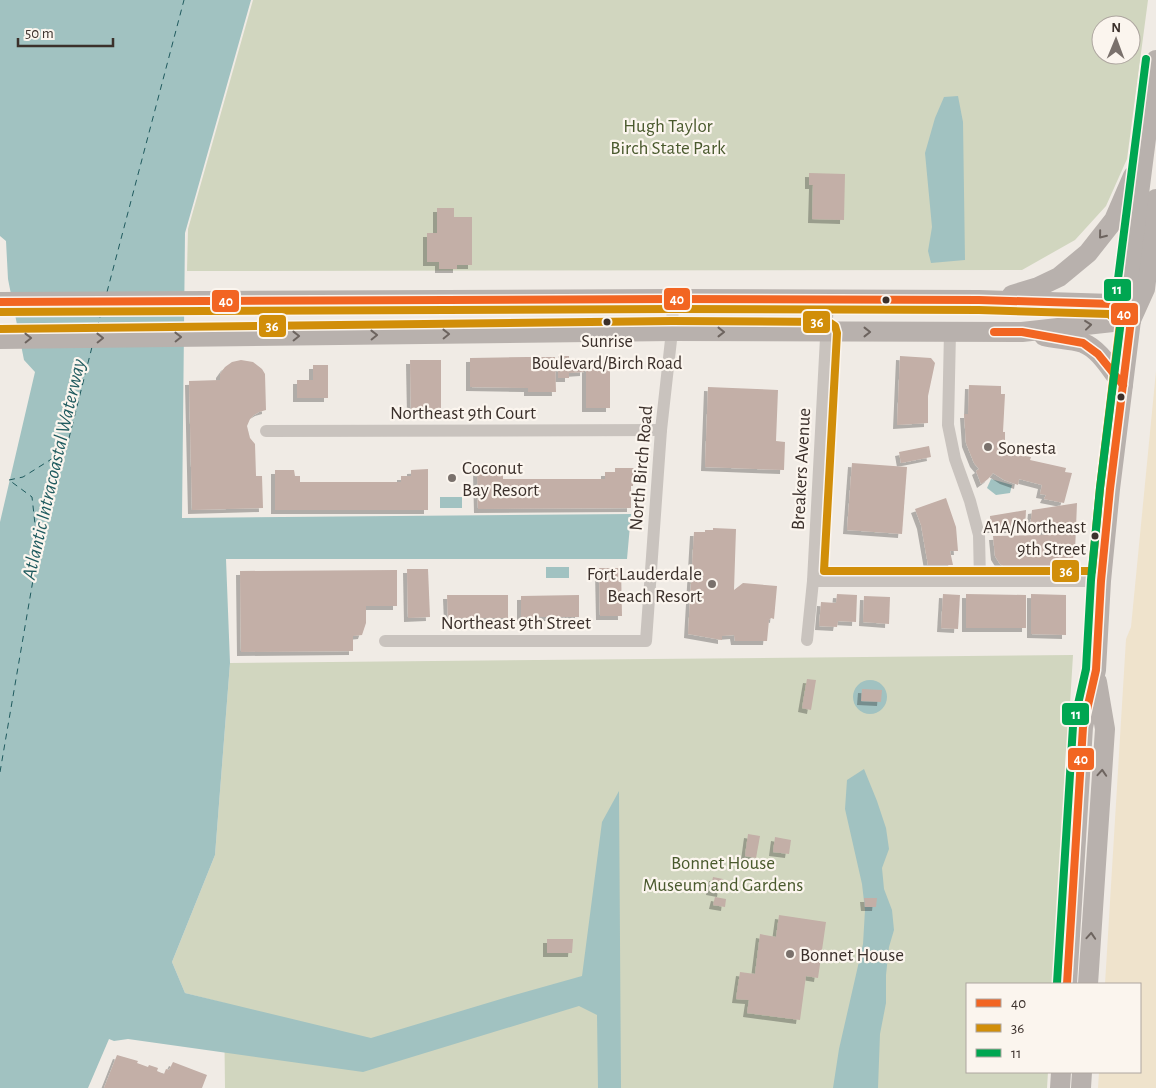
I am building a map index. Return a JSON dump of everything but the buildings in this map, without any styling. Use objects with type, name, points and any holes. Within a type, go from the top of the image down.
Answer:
[{"type":"main road","points":[[1067,983],[1083,727],[1096,670],[1101,582],[1110,489],[1131,320],[1127,288],[1156,60]]},
{"type":"main road","points":[[979,300],[1016,294],[1038,287],[1059,277],[1088,253],[1114,220],[1127,194],[1145,144]]},
{"type":"main road","points":[[1131,320],[1145,289],[1156,199]]},
{"type":"main road","points":[[0,302],[673,299],[979,300],[1113,304],[1131,320]]},
{"type":"main road","points":[[0,338],[672,332],[1022,332],[1131,320]]},
{"type":"main road","points":[[1022,332],[1083,344],[1098,354],[1123,385]]},
{"type":"main road","points":[[1088,983],[1105,729],[1096,670]]},
{"type":"main road","points":[[1060,1088],[1061,1073]]},
{"type":"main road","points":[[1081,1088],[1082,1073]]},
{"type":"street","name":"North Birch Road","points":[[646,641],[661,430],[672,332],[673,299]]},
{"type":"street","name":"Breakers Avenue","points":[[807,640],[828,300]]},
{"type":"street","points":[[950,332],[948,425],[955,459],[970,501],[979,535],[980,581]]},
{"type":"street","name":"Northeast 9th Court","points":[[266,431],[661,430]]},
{"type":"street","points":[[812,581],[1101,582]]},
{"type":"street","name":"Northeast 9th Street","points":[[385,641],[646,641]]},
{"type":"green space","name":"Hugh Taylor Birch State Park","points":[[253,0],[1148,0],[1141,53],[1141,15],[1091,15],[1091,65],[1139,65],[1127,159],[1106,206],[1075,240],[1022,270],[187,271],[188,229]]},
{"type":"green space","name":"Bonnet House Museum and Gardens","points":[[1073,655],[1053,983],[966,983],[966,1073],[1048,1073],[1047,1088],[225,1088],[224,1003],[185,993],[172,962],[215,855],[230,663]]},
{"type":"sand","points":[[1156,371],[1156,1088],[1098,1088],[1099,1073],[1141,1073],[1141,983],[1105,983],[1126,639],[1131,627]]},
{"type":"water","name":"Atlantic Intracoastal Waterway","points":[[0,0],[251,0],[185,233],[182,518],[631,514],[627,559],[226,559],[230,663],[215,855],[172,962],[185,993],[371,1038],[582,976],[602,822],[619,791],[621,1088],[598,1088],[597,1015],[579,1006],[363,1072],[128,1039],[114,1041],[109,1039],[88,1088],[0,1088],[0,522],[35,372],[24,360],[8,279],[6,241],[0,236]]},
{"type":"water","points":[[958,96],[963,122],[965,260],[931,263],[928,251],[932,227],[925,153],[935,118],[944,97]]},
{"type":"water","points":[[991,479],[1012,485],[1010,493],[996,495],[987,488]]},
{"type":"water","points":[[440,497],[462,497],[462,508],[440,508]]},
{"type":"water","points":[[546,567],[569,567],[569,578],[546,578]]},
{"type":"water","points":[[870,680],[877,681],[882,685],[886,690],[886,704],[882,709],[877,713],[870,714],[863,713],[858,709],[854,704],[853,697],[854,690],[858,685],[863,681]]},
{"type":"water","points":[[864,769],[886,828],[889,849],[882,868],[884,889],[892,910],[894,930],[889,947],[886,1003],[880,1034],[878,1088],[833,1088],[839,1049],[863,944],[865,910],[862,884],[845,809],[847,780]]},
{"type":"ferry route","points":[[107,292],[184,0]]},
{"type":"ferry route","points":[[97,328],[102,310]]},
{"type":"ferry route","points":[[9,480],[23,477],[66,450],[92,347]]},
{"type":"ferry route","points":[[0,772],[38,551],[32,497],[9,480]]},
{"type":"transit line","name":"11","points":[[1057,983],[1073,726],[1086,669],[1091,580],[1100,488],[1121,320],[1117,287],[1146,59]]},
{"type":"transit line","name":"40","points":[[0,302],[673,299],[979,300],[1113,304],[1131,320],[1110,489],[1101,581],[1096,670],[1083,727],[1067,983]]},
{"type":"transit line","name":"36","points":[[0,312],[673,309],[979,310],[1109,314],[1120,324],[1092,571],[824,571],[837,333],[835,326],[829,322],[672,321],[0,329]]},
{"type":"transit line","name":"40","points":[[994,332],[1022,332],[1083,343],[1098,354],[1123,385]]},
{"type":"place","name":"Sunrise Boulevard/Birch Road","points":[[607,322]]},
{"type":"place","name":"Sonesta","points":[[988,447]]},
{"type":"place","name":"Coconut Bay Resort","points":[[452,478]]},
{"type":"place","name":"A1A/Northeast 9th Street","points":[[1095,536]]},
{"type":"place","name":"Fort Lauderdale Beach Resort","points":[[712,584]]},
{"type":"place","name":"Bonnet House","points":[[790,954]]}]
